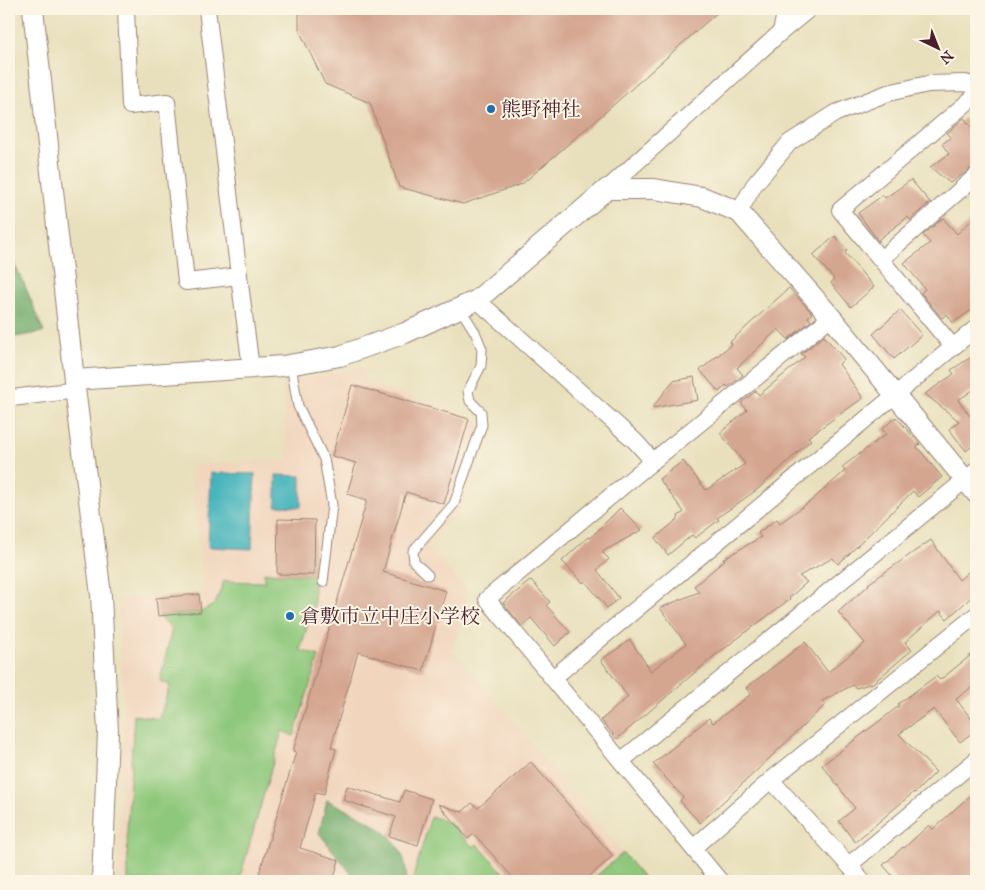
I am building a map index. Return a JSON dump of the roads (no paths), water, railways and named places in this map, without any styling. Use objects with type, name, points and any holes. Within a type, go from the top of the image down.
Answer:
[{"type":"street","points":[[33,9],[101,596],[108,732],[102,881]]},
{"type":"street","points":[[126,9],[130,106],[167,102],[186,282],[239,276]]},
{"type":"street","points":[[207,9],[251,368]]},
{"type":"street","points":[[781,32],[786,9]]},
{"type":"street","points":[[9,397],[12,398],[76,385],[291,364],[340,356],[405,333],[468,304],[607,189],[809,9]]},
{"type":"street","points":[[739,212],[754,185],[790,142],[836,113],[888,93],[928,84],[965,83],[976,86]]},
{"type":"street","points":[[953,347],[840,210],[976,95]]},
{"type":"street","points":[[881,259],[976,176]]},
{"type":"street","points":[[607,189],[654,189],[702,197],[739,212],[831,317],[896,396],[973,481],[621,761]]},
{"type":"street","points":[[468,304],[635,441],[653,461]]},
{"type":"street","points":[[720,881],[487,599],[831,317]]},
{"type":"street","points":[[553,678],[976,328]]},
{"type":"street","points":[[693,848],[771,780],[976,615]]},
{"type":"street","points":[[849,866],[976,760]]},
{"type":"street","points":[[771,780],[863,881]]},
{"type":"lane","points":[[428,576],[414,562],[413,551],[454,504],[482,425],[481,412],[470,401],[468,391],[481,366],[482,349],[475,332],[468,304]]},
{"type":"lane","points":[[291,364],[298,406],[324,459],[332,505],[323,582]]},
{"type":"water","points":[[211,473],[255,474],[252,549],[208,547]]},
{"type":"water","points":[[276,475],[301,476],[301,507],[276,506]]},
{"type":"place","name":"熊野神社","points":[[491,109]]},
{"type":"place","name":"倉敷市立中庄小学校","points":[[290,616]]}]
